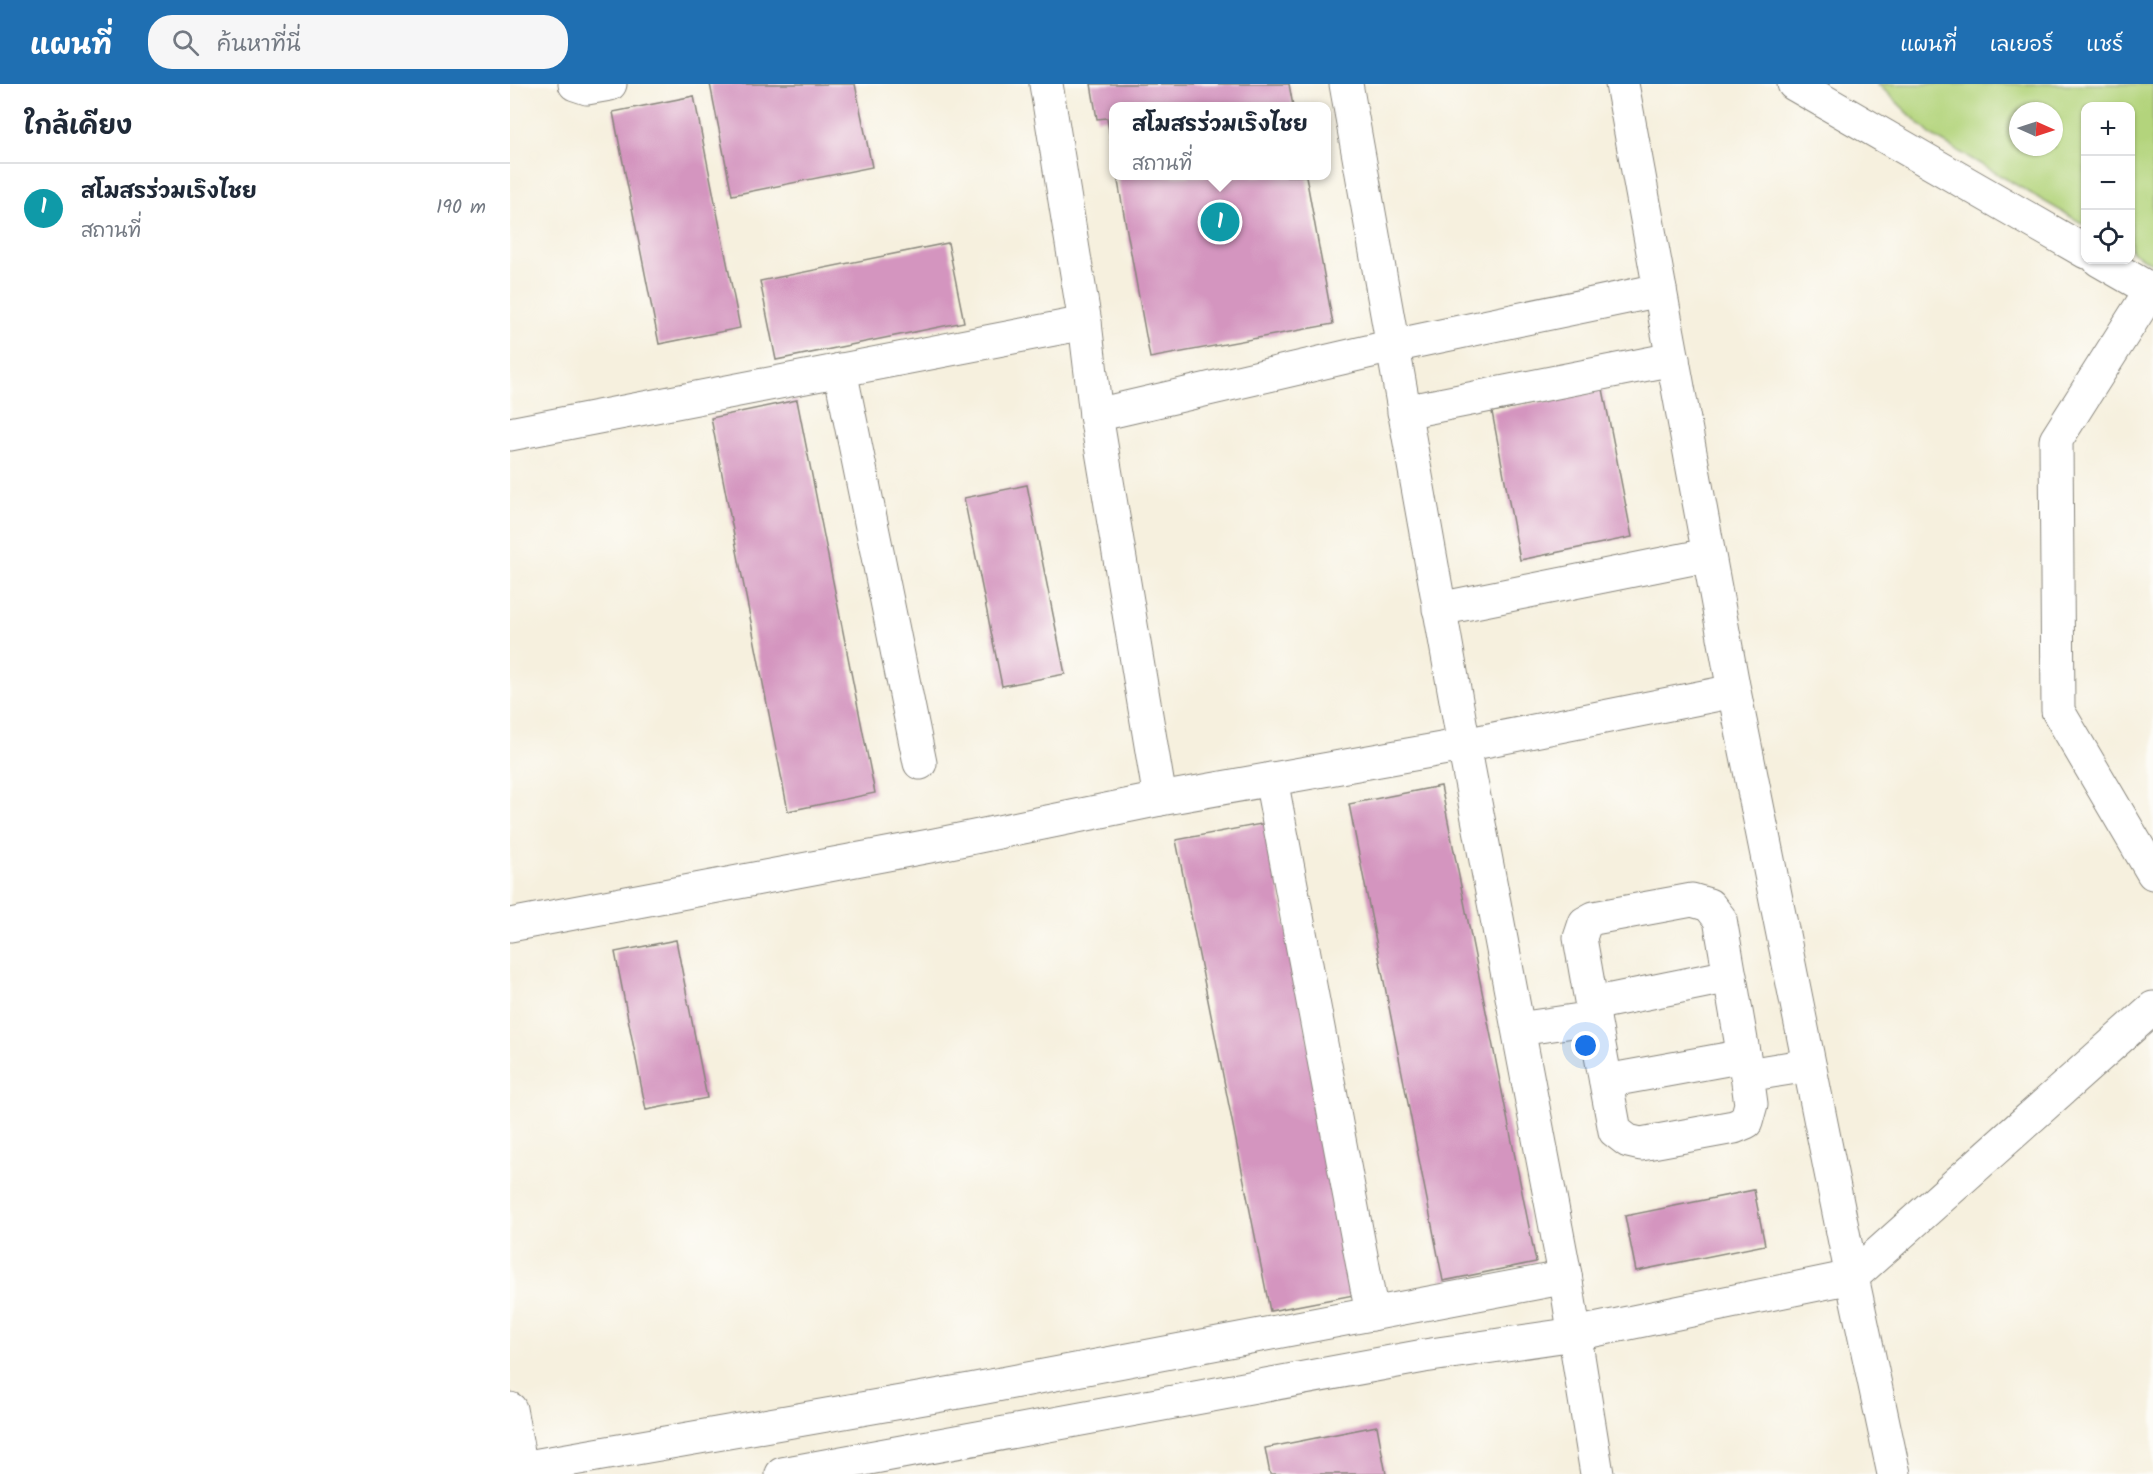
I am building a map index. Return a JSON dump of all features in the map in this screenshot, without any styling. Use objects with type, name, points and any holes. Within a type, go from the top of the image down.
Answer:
[{"type":"lane","points":[[575,84],[587,88],[610,84]]},
{"type":"lane","points":[[1046,84],[1085,322],[1096,415],[1160,799]]},
{"type":"lane","points":[[1346,84],[1464,745],[1565,1275],[1597,1474]]},
{"type":"lane","points":[[1622,84],[1734,691],[1894,1474]]},
{"type":"lane","points":[[1794,84],[2081,250]]},
{"type":"lane","points":[[2105,264],[2152,290],[2056,440],[2058,711],[2153,873]]},
{"type":"lane","points":[[1096,415],[1393,346],[1660,290]]},
{"type":"lane","points":[[510,434],[1085,322]]},
{"type":"lane","points":[[1404,412],[1673,359]]},
{"type":"lane","points":[[840,369],[920,763]]},
{"type":"lane","points":[[1440,609],[1708,555]]},
{"type":"lane","points":[[510,925],[924,848],[1160,799],[1464,745],[1734,691]]},
{"type":"lane","points":[[1271,779],[1372,1314]]},
{"type":"lane","points":[[1692,900],[1709,905],[1720,919],[1730,976],[1751,1104],[1746,1122],[1734,1127],[1641,1144],[1628,1141],[1615,1131],[1580,938],[1585,924],[1594,918],[1692,900]]},
{"type":"lane","points":[[1519,1029],[1730,976]]},
{"type":"lane","points":[[782,1474],[1424,1356],[1575,1334],[1852,1277],[2153,1008]]},
{"type":"lane","points":[[1606,1081],[1745,1065],[1809,1065]]},
{"type":"lane","points":[[510,1409],[515,1469],[970,1390],[1551,1280],[1565,1275]]},
{"type":"green space","points":[[1878,84],[2153,84],[2153,264],[2135,253],[2135,102],[2081,102],[2081,223],[1932,136]]},
{"type":"building","points":[[710,84],[855,84],[872,167],[732,195]]},
{"type":"building","points":[[1091,84],[1289,84],[1292,102],[1109,102],[1109,130],[1107,118],[1097,119]]},
{"type":"building","points":[[694,96],[740,328],[659,344],[613,112]]},
{"type":"building","points":[[1118,180],[1307,180],[1333,324],[1150,358]]},
{"type":"building","points":[[948,243],[964,322],[776,360],[760,281]]},
{"type":"building","points":[[1603,389],[1632,537],[1520,560],[1492,412]]},
{"type":"building","points":[[797,400],[875,793],[788,811],[711,418]]},
{"type":"building","points":[[1027,485],[1065,674],[1002,686],[964,498]]},
{"type":"building","points":[[1441,786],[1536,1262],[1443,1281],[1349,804]]},
{"type":"building","points":[[1266,823],[1359,1294],[1270,1311],[1176,840]]},
{"type":"building","points":[[676,940],[707,1098],[646,1110],[615,952]]},
{"type":"building","points":[[1754,1190],[1765,1245],[1636,1271],[1625,1216]]},
{"type":"building","points":[[1377,1426],[1386,1474],[1270,1474],[1265,1448]]},
{"type":"place","name":"สโมสรร่วมเริงไชย","points":[[1220,222]]}]
